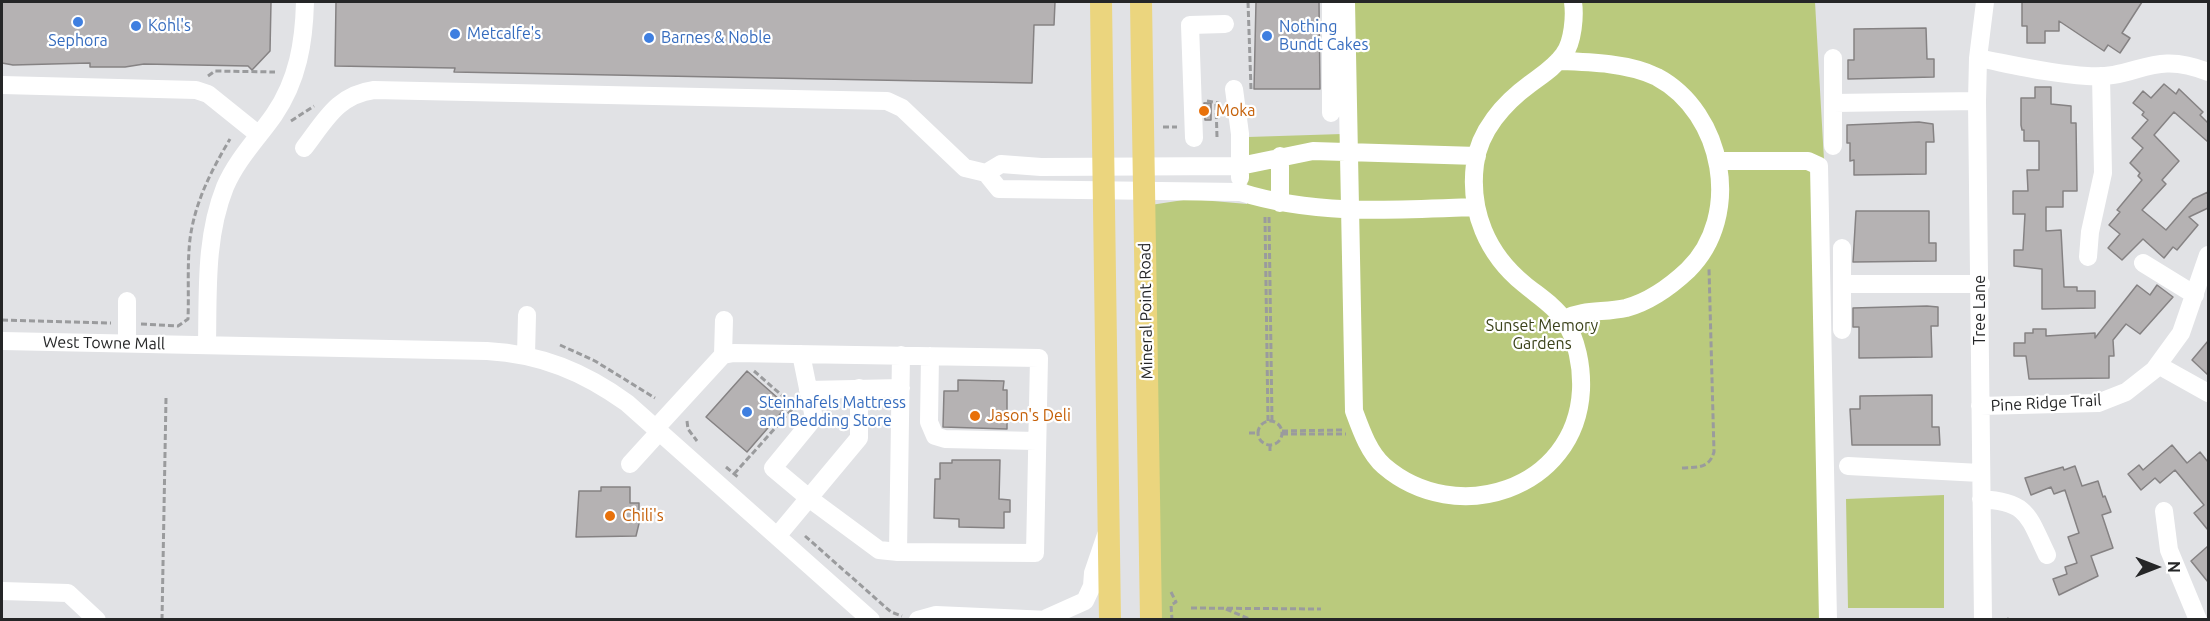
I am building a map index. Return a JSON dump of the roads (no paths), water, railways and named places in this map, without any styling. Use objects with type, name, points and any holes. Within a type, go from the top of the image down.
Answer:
[{"type":"main road","points":[[1101,2],[1110,620]]},
{"type":"main road","name":"Mineral Point Road","points":[[1141,2],[1151,620]]},
{"type":"street","points":[[207,345],[209,259],[214,220],[235,168],[286,96],[294,77],[303,41],[306,2]]},
{"type":"street","points":[[1331,2],[1331,113]]},
{"type":"street","points":[[1346,2],[1354,411],[1370,448],[1383,465],[1416,486],[1463,498],[1483,497],[1524,481],[1558,453],[1569,436],[1577,414],[1581,390],[1575,344],[1564,319],[1521,282],[1494,253],[1479,223],[1476,207],[1477,156],[1482,138],[1498,113],[1566,52],[1573,2]]},
{"type":"street","name":"Tree Lane","points":[[1983,620],[1980,473],[1981,284],[1977,101],[1978,58],[1985,2]]},
{"type":"street","points":[[1194,138],[1190,25],[1225,24]]},
{"type":"street","points":[[1833,58],[1833,146]]},
{"type":"street","points":[[1978,58],[2088,76],[2101,76],[2158,62],[2190,65],[2208,72]]},
{"type":"street","points":[[1558,61],[1628,68],[1657,77],[1683,97],[1689,105],[1707,130],[1718,161],[1717,213],[1708,241],[1689,270],[1644,301],[1626,308],[1578,312],[1564,319]]},
{"type":"street","points":[[2088,257],[2090,232],[2103,172],[2101,76]]},
{"type":"street","points":[[1192,77],[1186,83],[1186,133],[1202,147],[1202,166]]},
{"type":"street","points":[[2,85],[196,90],[208,94],[259,135]]},
{"type":"street","points":[[303,148],[334,109],[347,97],[356,92],[374,90],[887,101],[902,108],[965,168],[986,174],[999,189],[1240,192],[1272,212],[1317,209],[1476,207]]},
{"type":"street","points":[[1235,91],[1240,192]]},
{"type":"street","points":[[1833,103],[1977,101]]},
{"type":"street","points":[[986,174],[1001,164],[1041,167],[1240,166],[1313,151],[1477,156]]},
{"type":"street","points":[[1272,212],[1280,156]]},
{"type":"street","points":[[1718,161],[1808,161],[1819,166],[1828,620]]},
{"type":"street","points":[[1842,248],[1842,330]]},
{"type":"street","name":"Pine Ridge Trail","points":[[1980,406],[2098,403],[2126,392],[2158,365],[2181,333],[2208,255]]},
{"type":"street","points":[[2143,263],[2195,295]]},
{"type":"street","points":[[1842,284],[1981,284]]},
{"type":"street","points":[[127,343],[128,301]]},
{"type":"street","points":[[526,355],[527,315]]},
{"type":"street","points":[[630,464],[723,355],[724,320]]},
{"type":"street","name":"West Towne Mall","points":[[2,341],[487,351],[526,355],[572,369],[627,403],[658,429],[871,620]]},
{"type":"street","points":[[723,355],[801,354],[1039,358],[1035,553],[879,550],[810,499],[773,468],[814,418],[801,354]]},
{"type":"street","points":[[898,552],[901,356]]},
{"type":"street","points":[[930,356],[928,422],[935,436],[945,439],[1037,441]]},
{"type":"street","points":[[2158,365],[2208,393]]},
{"type":"street","points":[[777,535],[810,499],[859,438],[858,388]]},
{"type":"street","points":[[808,390],[901,388]]},
{"type":"street","points":[[1848,466],[1980,473]]},
{"type":"street","points":[[1981,499],[2001,500],[2027,513],[2047,555]]},
{"type":"street","points":[[2164,511],[2169,550],[2198,620]]},
{"type":"street","points":[[911,618],[936,615],[949,618],[1048,619],[1085,602],[1092,586],[1093,573],[1109,525]]},
{"type":"street","points":[[2,591],[68,593],[97,620]]},
{"type":"place","name":"Sephora","points":[[78,22]]},
{"type":"place","name":"Kohl's","points":[[136,26]]},
{"type":"place","name":"Metcalfe's","points":[[455,34]]},
{"type":"place","name":"Nothing Bundt Cakes","points":[[1267,36]]},
{"type":"place","name":"Barnes & Noble","points":[[649,38]]},
{"type":"place","name":"Moka","points":[[1204,111]]},
{"type":"place","name":"Steinhafels Mattress and Bedding Store","points":[[747,412]]},
{"type":"place","name":"Jason's Deli","points":[[975,416]]},
{"type":"place","name":"Chili's","points":[[610,516]]},
{"type":"park label","name":"Sunset Memory Gardens","points":[[1542,335]]}]
